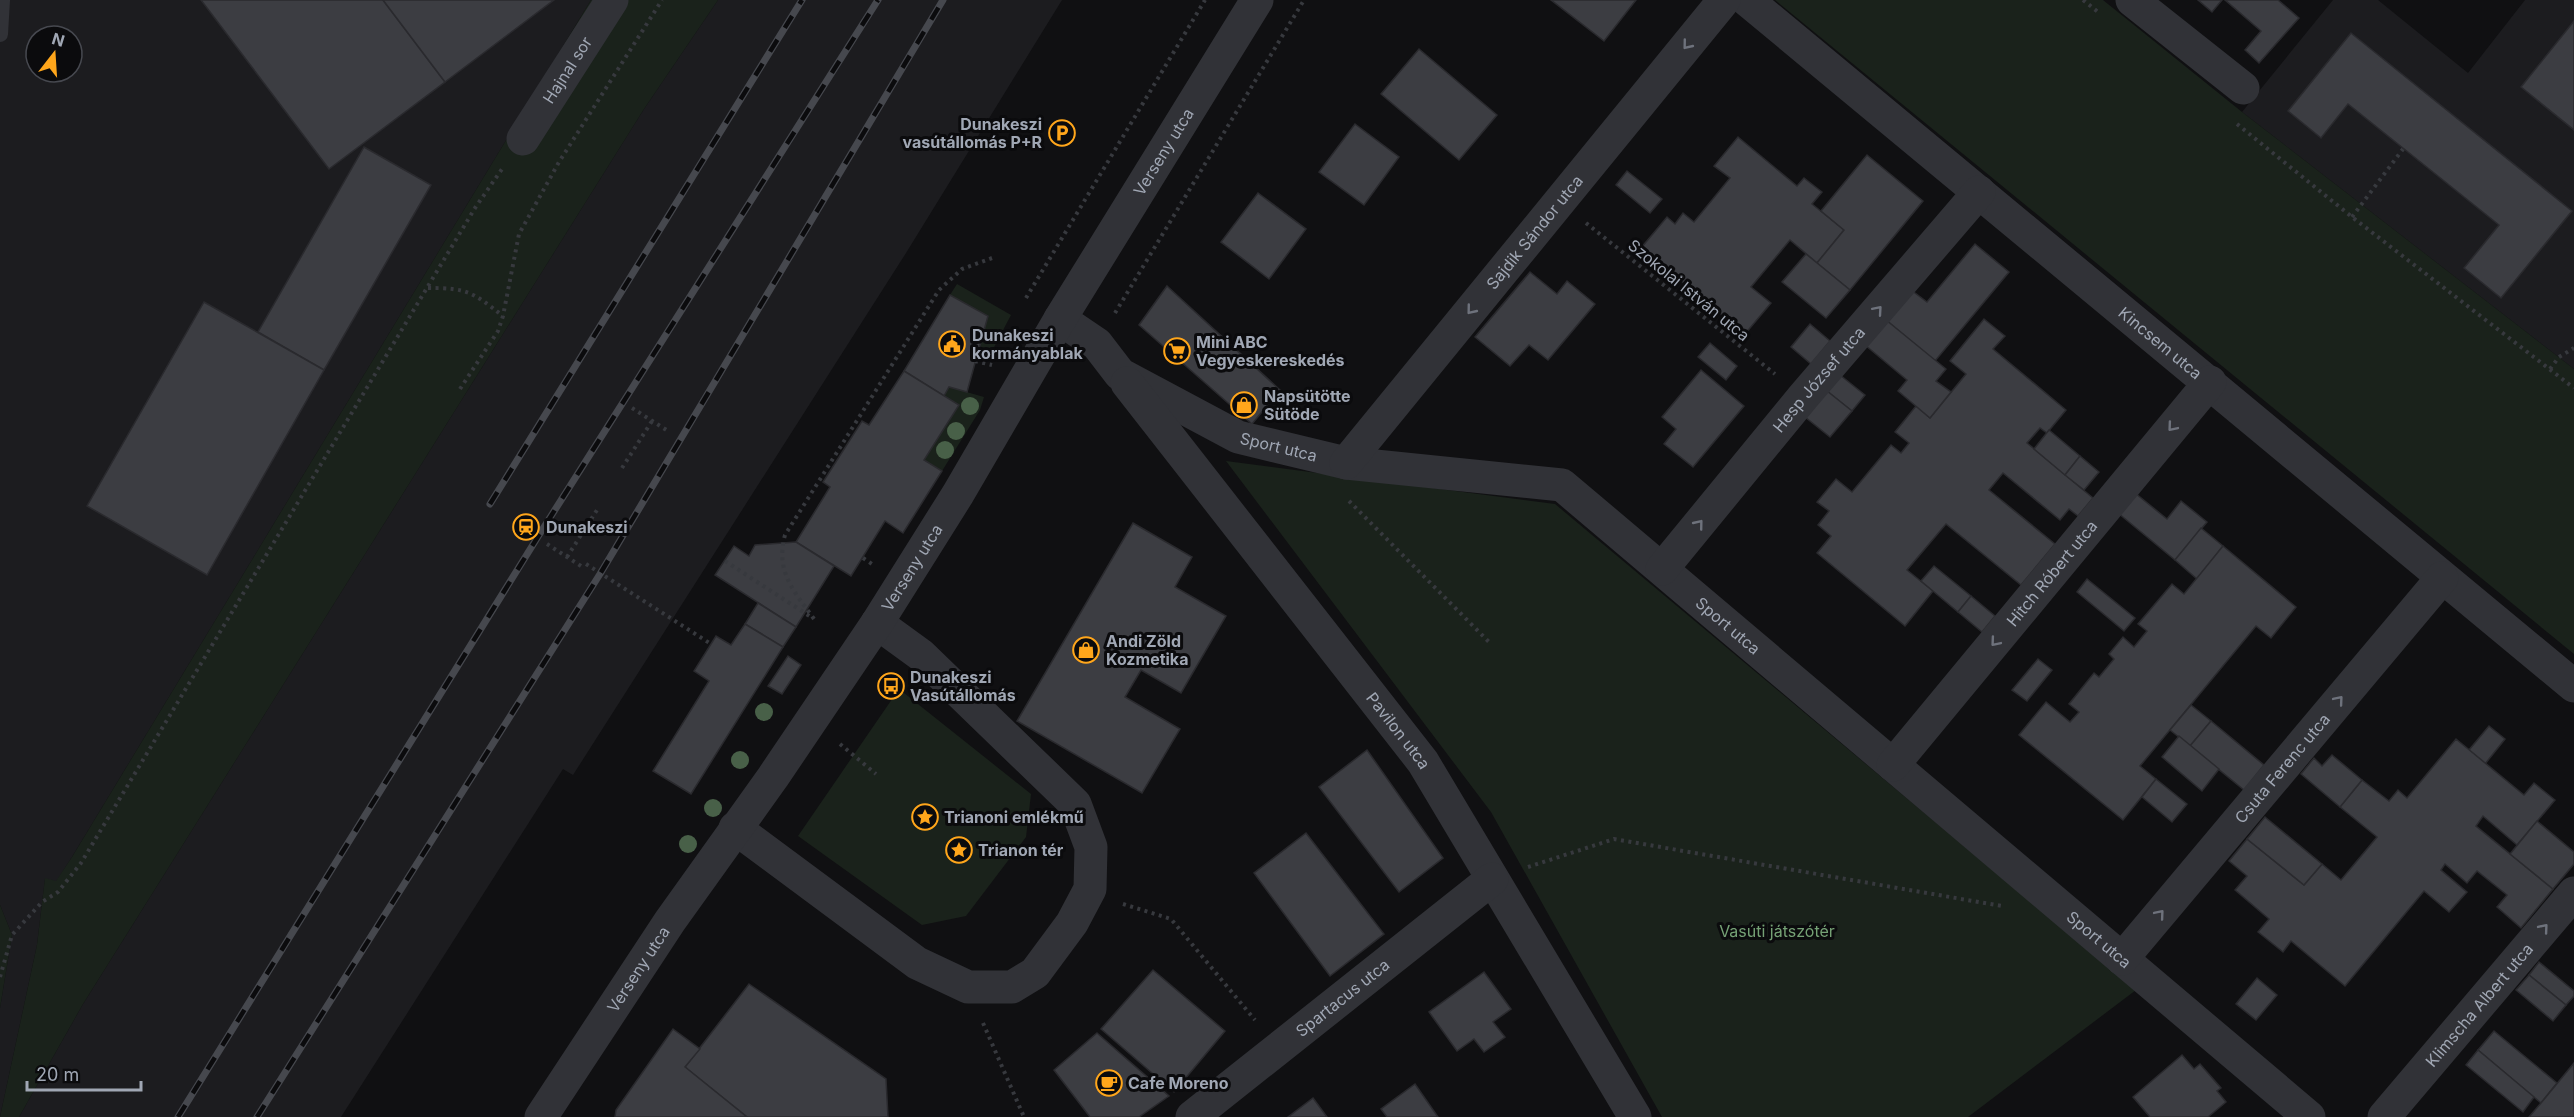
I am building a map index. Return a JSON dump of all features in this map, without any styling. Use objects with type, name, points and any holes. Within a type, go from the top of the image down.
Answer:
[{"type":"street","name":"Hajnal sor","points":[[523,139],[612,0]]},
{"type":"street","name":"Verseny utca","points":[[541,1117],[663,931],[877,623],[958,494],[1060,319],[1257,0]]},
{"type":"street","name":"Sajdik Sándor utca","points":[[1344,478],[1560,202],[1724,0]]},
{"type":"street","points":[[2132,0],[2243,88]]},
{"type":"street","name":"Kincsem utca","points":[[1761,3],[1979,192],[2574,686]]},
{"type":"street","name":"Hesp József utca","points":[[1662,569],[1803,397],[1979,192]]},
{"type":"street","name":"Sport utca","points":[[1060,319],[1097,344],[1120,374],[1238,437],[1344,478],[1562,485],[2309,1117]]},
{"type":"street","name":"Pavilon utca","points":[[1120,374],[1423,762],[1635,1117]]},
{"type":"street","name":"Hitch Róbert utca","points":[[1893,765],[2210,382]]},
{"type":"street","name":"Csuta Ferenc utca","points":[[2122,959],[2442,578]]},
{"type":"street","points":[[735,828],[917,963],[968,987],[1012,987],[1035,973],[1072,923],[1090,890],[1091,847],[1075,804],[921,655],[877,623]]},
{"type":"street","name":"Spartacus utca","points":[[1192,1117],[1280,1050],[1492,879]]},
{"type":"street","name":"Klimscha Albert utca","points":[[2384,1117],[2574,893]]},
{"type":"lane","points":[[0,33],[2,0]]},
{"type":"path","points":[[460,389],[498,331],[519,234],[559,162],[662,0]]},
{"type":"path","points":[[1026,298],[1205,0]]},
{"type":"path","points":[[0,977],[12,935],[42,902],[58,892],[81,863],[475,208],[523,139],[559,162]]},
{"type":"path","points":[[2352,217],[2403,148]]},
{"type":"path","name":"Szokolai István utca","points":[[1560,202],[1803,397]]},
{"type":"path","points":[[2339,206],[2574,388]]},
{"type":"path","points":[[725,561],[814,619],[784,573],[781,561],[785,535],[939,290],[962,269],[992,258]]},
{"type":"path","points":[[428,288],[451,288],[472,293],[503,316]]},
{"type":"path","points":[[2550,369],[2559,357],[2574,348]]},
{"type":"path","points":[[975,361],[994,365]]},
{"type":"path","points":[[632,408],[668,432]]},
{"type":"path","points":[[622,468],[652,421]]},
{"type":"path","points":[[1344,478],[1490,643]]},
{"type":"path","points":[[567,557],[597,510]]},
{"type":"path","points":[[547,544],[711,644]]},
{"type":"path","points":[[862,558],[872,565]]},
{"type":"path","points":[[837,741],[876,774]]},
{"type":"path","points":[[1492,879],[1614,839],[2003,906]]},
{"type":"path","points":[[1090,890],[1140,911],[1171,919],[1280,1050]]},
{"type":"path","points":[[968,987],[1024,1117]]},
{"type":"shaded area","points":[[0,0],[591,0],[72,857],[56,882],[45,879],[37,945],[0,1117],[0,1008],[12,935],[0,905]]},
{"type":"shaded area","points":[[718,0],[1062,0],[906,253],[573,775],[563,769],[341,1117],[19,1117],[83,1004],[644,109]]},
{"type":"shaded area","points":[[2333,0],[2378,0],[2468,73],[2525,0],[2574,0],[2574,369],[2242,112]]},
{"type":"green space","points":[[591,0],[718,0],[644,109],[83,1004],[19,1117],[0,1117],[37,945],[45,878],[56,881],[72,857]]},
{"type":"green space","points":[[1775,0],[2103,0],[2242,112],[2574,369],[2574,654]]},
{"type":"green space","points":[[957,284],[1011,315],[992,351],[979,346],[987,316],[950,295]]},
{"type":"green space","points":[[949,387],[984,397],[980,410],[942,471],[924,460],[958,406],[944,396]]},
{"type":"green space","name":"Vasúti játszótér","points":[[1226,461],[1555,504],[2136,990],[1968,1117],[1662,1117],[1491,812]]},
{"type":"green space","points":[[899,689],[1031,794],[1026,837],[966,916],[922,925],[798,836]]},
{"type":"green space","points":[[0,905],[12,935],[0,1008]]},
{"type":"building","points":[[201,0],[383,0],[445,82],[329,169]]},
{"type":"building","points":[[383,0],[554,0],[445,82]]},
{"type":"building","points":[[1551,0],[1636,0],[1604,41]]},
{"type":"building","points":[[2198,0],[2222,0],[2212,12]]},
{"type":"building","points":[[2225,0],[2278,0],[2299,18],[2259,63],[2245,50],[2261,31]]},
{"type":"building","points":[[2574,21],[2574,130],[2521,87]]},
{"type":"building","points":[[2351,33],[2572,211],[2501,298],[2464,268],[2499,225],[2348,104],[2321,138],[2288,111]]},
{"type":"building","points":[[1419,49],[1497,115],[1459,160],[1381,94]]},
{"type":"building","points":[[1355,124],[1399,157],[1364,205],[1319,172]]},
{"type":"building","points":[[1738,137],[1797,186],[1804,178],[1822,192],[1812,204],[1844,230],[1817,263],[1790,240],[1751,287],[1771,303],[1745,334],[1641,248],[1667,217],[1675,224],[1683,213],[1694,222],[1730,178],[1714,166]]},
{"type":"building","points":[[364,147],[431,185],[324,370],[258,332]]},
{"type":"building","points":[[1867,155],[1923,201],[1850,290],[1817,263],[1844,230],[1821,211]]},
{"type":"building","points":[[1627,171],[1662,199],[1650,213],[1616,185]]},
{"type":"building","points":[[1258,193],[1306,229],[1269,279],[1221,242]]},
{"type":"building","points":[[1975,244],[2009,272],[1935,361],[1886,320],[1911,290],[1927,302]]},
{"type":"building","points":[[1806,254],[1850,290],[1826,318],[1782,282]]},
{"type":"building","points":[[1530,272],[1557,294],[1567,281],[1595,304],[1548,360],[1529,345],[1510,366],[1475,337]]},
{"type":"building","points":[[1167,286],[1280,390],[1252,424],[1139,325]]},
{"type":"building","points":[[950,295],[988,316],[967,392],[949,387],[944,396],[904,371]]},
{"type":"building","points":[[204,302],[324,370],[207,575],[87,506]]},
{"type":"building","points":[[1984,319],[2005,336],[1993,349],[2066,410],[2047,433],[2040,428],[2027,443],[2093,498],[2078,516],[2069,509],[2060,520],[2003,473],[1989,490],[2055,544],[2021,585],[1946,524],[1907,570],[1933,591],[1905,626],[1817,553],[1831,536],[1818,525],[1829,511],[1817,502],[1836,479],[1852,492],[1891,445],[1901,453],[1909,443],[1895,432],[1916,406],[1930,418],[1966,374],[1950,361]]},
{"type":"building","points":[[1886,320],[1946,369],[1936,381],[1951,392],[1930,418],[1898,391],[1907,380],[1865,345]]},
{"type":"building","points":[[1810,324],[1830,341],[1811,364],[1791,347]]},
{"type":"building","points":[[1710,343],[1737,366],[1726,380],[1698,357]]},
{"type":"building","points":[[1701,370],[1744,406],[1693,467],[1664,444],[1676,429],[1662,417]]},
{"type":"building","points":[[904,371],[959,405],[924,460],[942,471],[903,533],[885,521],[851,576],[796,542],[830,487],[823,482],[862,421],[869,425]]},
{"type":"building","points":[[1840,375],[1865,395],[1852,411],[1827,391]]},
{"type":"building","points":[[1827,391],[1852,411],[1830,437],[1805,417]]},
{"type":"building","points":[[2049,430],[2080,456],[2065,475],[2034,449]]},
{"type":"building","points":[[2080,456],[2099,472],[2084,490],[2065,475]]},
{"type":"building","points":[[2135,493],[2167,519],[2181,501],[2207,522],[2175,560],[2118,513]]},
{"type":"building","points":[[1133,523],[1192,557],[1175,587],[1226,616],[1181,693],[1141,670],[1125,697],[1180,729],[1142,793],[1017,721]]},
{"type":"building","points":[[2201,528],[2223,546],[2197,579],[2175,560]]},
{"type":"building","points":[[796,542],[834,566],[796,627],[715,575],[734,546],[749,556],[755,545]]},
{"type":"building","points":[[2223,546],[2296,607],[2271,638],[2256,626],[2140,766],[2156,779],[2123,820],[2019,735],[2046,702],[2070,722],[2079,712],[2069,704],[2094,673],[2099,677],[2114,659],[2109,654],[2123,637],[2134,647],[2147,631],[2138,624],[2172,584],[2184,594]]},
{"type":"building","points":[[1934,566],[1971,596],[1958,612],[1921,581]]},
{"type":"building","points":[[2087,579],[2135,618],[2124,631],[2077,592]]},
{"type":"building","points":[[1971,596],[1995,616],[1982,632],[1958,612]]},
{"type":"building","points":[[758,603],[796,627],[783,647],[745,624]]},
{"type":"building","points":[[745,624],[783,647],[691,794],[653,771],[709,681],[694,671],[716,636],[731,645]]},
{"type":"building","points":[[788,656],[801,665],[782,694],[768,686]]},
{"type":"building","points":[[2038,659],[2052,670],[2027,701],[2012,690]]},
{"type":"building","points":[[2191,705],[2211,721],[2190,746],[2170,730]]},
{"type":"building","points":[[2211,721],[2264,765],[2244,790],[2190,746]]},
{"type":"building","points":[[2489,726],[2505,739],[2485,764],[2469,750]]},
{"type":"building","points":[[2179,736],[2219,769],[2202,791],[2162,757]]},
{"type":"building","points":[[2456,739],[2524,795],[2534,783],[2555,800],[2517,845],[2483,816],[2476,826],[2553,889],[2521,928],[2497,907],[2507,895],[2477,871],[2467,883],[2445,864],[2441,870],[2467,892],[2449,912],[2424,891],[2345,986],[2291,941],[2283,952],[2258,932],[2269,919],[2235,890],[2247,876],[2229,861],[2247,839],[2304,885],[2322,864],[2341,880],[2377,837],[2340,807],[2362,780],[2389,801],[2398,790],[2407,798]]},
{"type":"building","points":[[1367,750],[1443,858],[1399,892],[1319,787]]},
{"type":"building","points":[[2332,755],[2362,780],[2340,807],[2301,774],[2314,758],[2322,766]]},
{"type":"building","points":[[2156,779],[2187,804],[2172,822],[2142,797]]},
{"type":"building","points":[[2265,817],[2322,864],[2304,885],[2247,839]]},
{"type":"building","points":[[2537,821],[2574,852],[2574,864],[2553,889],[2510,854]]},
{"type":"building","points":[[1306,833],[1384,934],[1330,976],[1254,873]]},
{"type":"building","points":[[2539,962],[2574,991],[2574,996],[2566,1005],[2529,975]]},
{"type":"building","points":[[1153,970],[1225,1031],[1174,1092],[1101,1029]]},
{"type":"building","points":[[1484,972],[1511,1009],[1493,1022],[1505,1037],[1484,1052],[1474,1039],[1457,1051],[1429,1012]]},
{"type":"building","points":[[2529,975],[2566,1005],[2553,1021],[2516,990]]},
{"type":"building","points":[[2257,978],[2277,995],[2256,1020],[2236,1004]]},
{"type":"building","points":[[749,984],[886,1079],[888,1117],[747,1117],[685,1067]]},
{"type":"building","points":[[673,1029],[700,1049],[685,1067],[747,1117],[615,1117],[616,1110]]},
{"type":"building","points":[[2494,1031],[2557,1083],[2541,1103],[2478,1050]]},
{"type":"building","name":"Cafe Moreno","points":[[1097,1033],[1169,1096],[1139,1117],[1090,1117],[1054,1070]]},
{"type":"building","points":[[2478,1050],[2534,1097],[2523,1112],[2466,1065]]},
{"type":"building","points":[[2182,1055],[2194,1069],[2200,1064],[2221,1088],[2217,1091],[2226,1102],[2208,1117],[2150,1117],[2133,1097]]},
{"type":"building","points":[[2574,1063],[2574,1117],[2529,1117],[2541,1103]]},
{"type":"building","points":[[1415,1084],[1438,1117],[1387,1117],[1381,1109]]},
{"type":"building","points":[[1313,1098],[1327,1117],[1288,1117]]},
{"type":"railway","points":[[490,504],[802,0]]},
{"type":"railway","points":[[178,1117],[539,535],[878,0]]},
{"type":"railway","points":[[257,1117],[600,574],[943,0]]},
{"type":"place","name":"Dunakeszi vasútállomás P+R","points":[[1062,133]]},
{"type":"place","name":"Dunakeszi kormányablak","points":[[952,344]]},
{"type":"place","name":"Mini ABC Vegyeskereskedés","points":[[1177,351]]},
{"type":"place","name":"Napsütötte Sütöde","points":[[1244,405]]},
{"type":"place","name":"Dunakeszi","points":[[526,527]]},
{"type":"place","name":"Andi Zöld Kozmetika","points":[[1086,650]]},
{"type":"place","name":"Dunakeszi Vasútállomás","points":[[891,686]]},
{"type":"place","name":"Trianoni emlékmű","points":[[925,817]]},
{"type":"place","name":"Trianon tér","points":[[959,850]]},
{"type":"place","name":"Cafe Moreno","points":[[1109,1083]]}]
